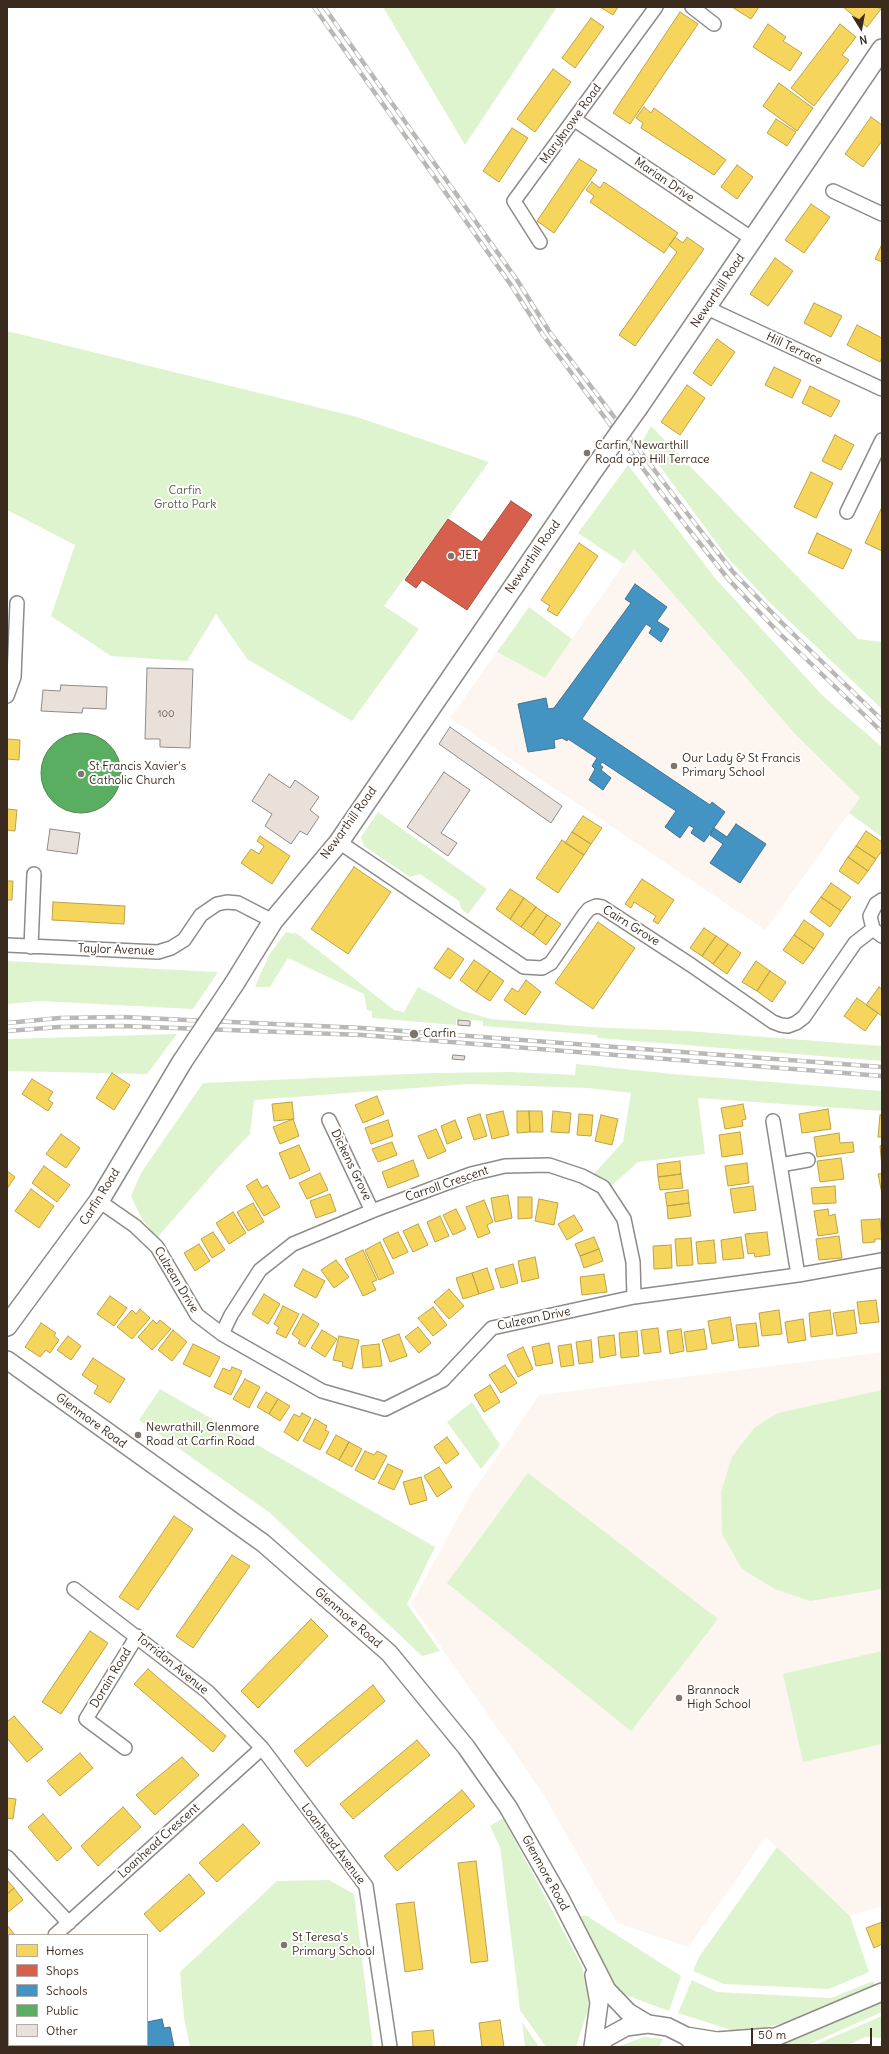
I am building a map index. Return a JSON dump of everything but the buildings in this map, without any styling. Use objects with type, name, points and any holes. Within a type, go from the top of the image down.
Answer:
[{"type":"main road","name":"Newarthill Road","points":[[182,1062],[234,984],[273,921],[339,842],[594,469],[754,240],[882,49]]},
{"type":"main road","name":"Carfin Road","points":[[7,1326],[99,1201],[182,1062]]},
{"type":"street","name":"Maryknowe Road","points":[[540,242],[514,201],[575,120],[656,7]]},
{"type":"street","points":[[692,7],[714,24]]},
{"type":"street","name":"Marian Drive","points":[[575,120],[754,240]]},
{"type":"street","points":[[833,191],[882,214]]},
{"type":"street","name":"Hill Terrace","points":[[707,308],[882,389]]},
{"type":"street","points":[[847,512],[882,440]]},
{"type":"street","points":[[7,696],[14,677],[17,603]]},
{"type":"street","name":"Cairn Grove","points":[[339,842],[524,967],[542,968],[551,964],[587,912],[596,906],[602,907],[691,965],[772,1022],[788,1026],[796,1023],[804,1017],[855,943],[877,932],[870,923],[872,910],[882,900]]},
{"type":"street","points":[[31,947],[34,874]]},
{"type":"street","name":"Taylor Avenue","points":[[7,945],[158,952],[171,948],[184,940],[201,915],[217,904],[227,902],[238,903],[273,921]]},
{"type":"street","name":"Dickens Grove","points":[[329,1120],[372,1210]]},
{"type":"street","points":[[773,1121],[798,1275]]},
{"type":"street","points":[[780,1165],[808,1160]]},
{"type":"street","name":"Carroll Crescent","points":[[222,1334],[231,1315],[260,1270],[293,1244],[372,1210],[471,1174],[504,1166],[549,1165],[582,1176],[603,1187],[624,1219],[634,1262],[634,1297]]},
{"type":"street","name":"Culzean Drive","points":[[99,1201],[135,1226],[157,1247],[196,1315],[222,1334],[322,1391],[385,1408],[443,1380],[492,1328],[634,1297],[798,1275],[882,1260]]},
{"type":"street","name":"Glenmore Road","points":[[7,1360],[263,1543],[389,1653],[466,1747],[508,1807],[561,1900],[592,1965],[607,1990],[619,2004],[648,2024]]},
{"type":"street","name":"Torridon Avenue","points":[[74,1589],[208,1692],[262,1748]]},
{"type":"street","name":"Dorain Road","points":[[125,1748],[86,1719],[137,1636]]},
{"type":"street","name":"Loanhead Crescent","points":[[56,1934],[262,1748]]},
{"type":"street","name":"Loanhead Avenue","points":[[262,1748],[366,1886],[390,2047]]},
{"type":"street","points":[[7,1857],[69,1923]]},
{"type":"street","name":"Glenmore Road","points":[[592,1965],[598,2003],[592,2047]]},
{"type":"street","points":[[755,2047],[882,1992]]},
{"type":"street","points":[[599,2047],[606,2038],[626,2027],[648,2024],[668,2027],[692,2042],[778,2036]]},
{"type":"shaded area","name":"Our Lady & St Francis Primary School","points":[[634,549],[795,734],[860,798],[765,930],[450,718],[497,652],[545,678]]},
{"type":"shaded area","name":"Brannock High School","points":[[882,1352],[882,1906],[850,1916],[766,1837],[688,1947],[617,1923],[542,1792],[411,1604],[468,1499],[539,1395]]},
{"type":"green space","points":[[383,7],[557,7],[465,145]]},
{"type":"green space","name":"Carfin Grotto Park","points":[[7,331],[357,417],[489,462],[384,606],[419,629],[352,721],[247,659],[216,614],[187,661],[111,656],[51,616],[75,545],[7,510]]},
{"type":"green space","points":[[651,426],[858,639],[882,642],[882,709],[768,601],[727,557],[642,442]]},
{"type":"green space","points":[[628,465],[715,578],[822,695],[882,747],[882,837],[849,813],[860,798],[795,734],[634,549],[624,564],[578,533]]},
{"type":"green space","points":[[529,607],[572,639],[545,678],[497,652]]},
{"type":"green space","points":[[378,812],[487,889],[468,914],[461,909],[459,901],[420,874],[410,877],[364,846],[361,837]]},
{"type":"green space","points":[[286,932],[295,934],[295,932],[394,1010],[404,1012],[418,987],[460,1010],[491,1019],[591,1027],[687,1031],[882,1046],[882,1061],[598,1038],[597,1035],[483,1026],[483,1021],[456,1019],[456,1025],[372,1018],[372,1011],[367,1010],[364,994],[288,958],[270,987],[255,987],[269,955]]},
{"type":"green space","points":[[7,961],[218,972],[193,1009],[39,1001],[7,1004]]},
{"type":"green space","points":[[177,1034],[147,1074],[7,1071],[7,1039]]},
{"type":"green space","points":[[576,1064],[673,1074],[882,1091],[882,1111],[698,1098],[705,1154],[638,1162],[608,1189],[591,1177],[623,1142],[631,1093],[588,1088],[469,1084],[254,1100],[250,1134],[216,1170],[157,1238],[142,1219],[131,1196],[141,1173],[203,1083],[431,1073],[511,1072],[575,1075]]},
{"type":"green space","points":[[160,1389],[435,1547],[407,1604],[440,1651],[422,1656],[270,1513],[139,1420]]},
{"type":"green space","points":[[882,1390],[882,1589],[810,1601],[775,1589],[742,1569],[722,1534],[721,1492],[732,1457],[754,1428],[778,1413]]},
{"type":"green space","points":[[472,1402],[500,1445],[481,1469],[447,1422]]},
{"type":"green space","points":[[528,1473],[718,1619],[631,1731],[447,1583]]},
{"type":"green space","points":[[882,1651],[882,1744],[803,1762],[783,1674]]},
{"type":"green space","points":[[503,1818],[582,1966],[588,1994],[588,2009],[576,2047],[546,2047],[520,2010],[500,1847],[490,1826]]},
{"type":"green space","points":[[777,1847],[850,1916],[869,1972],[829,1989],[724,1984],[693,1971],[699,1957]]},
{"type":"green space","name":"St Teresa's Primary School","points":[[329,1880],[354,1894],[373,2047],[190,2047],[184,2018],[180,1972],[277,1881]]},
{"type":"green space","points":[[579,1916],[587,1916],[681,1976],[669,2011],[623,1994],[613,1981]]},
{"type":"green space","points":[[692,1980],[717,1992],[831,1998],[873,1981],[876,1985],[788,2022],[750,2031],[731,2030],[678,2013]]},
{"type":"green space","points":[[882,2002],[882,2012],[803,2047],[776,2047]]},
{"type":"green space","points":[[882,2016],[882,2038],[866,2037],[843,2047],[816,2047],[817,2044]]},
{"type":"green space","points":[[522,2022],[539,2047],[525,2047]]},
{"type":"green space","points":[[644,2037],[663,2039],[659,2047],[617,2047]]},
{"type":"railway","points":[[314,7],[511,285],[543,335],[686,526],[729,580],[778,632],[882,732]]},
{"type":"railway","points":[[324,7],[517,280],[549,331],[733,572],[782,623],[882,720]]},
{"type":"railway","points":[[7,1023],[59,1018],[122,1017],[362,1028],[882,1067]]},
{"type":"railway","points":[[7,1031],[59,1027],[122,1026],[362,1035],[882,1076]]},
{"type":"place","name":"Carfin, Newarthill Road opp Hill Terrace","points":[[587,453]]},
{"type":"place","name":"JET","points":[[451,556]]},
{"type":"place","name":"Our Lady & St Francis Primary School","points":[[674,766]]},
{"type":"place","name":"St Francis Xavier's Catholic Church","points":[[81,774]]},
{"type":"place","name":"Carfin","points":[[414,1034]]},
{"type":"place","name":"Newrathill, Glenmore Road at Carfin Road","points":[[138,1435]]},
{"type":"place","name":"Brannock High School","points":[[679,1698]]},
{"type":"place","name":"St Teresa's Primary School","points":[[284,1945]]}]
